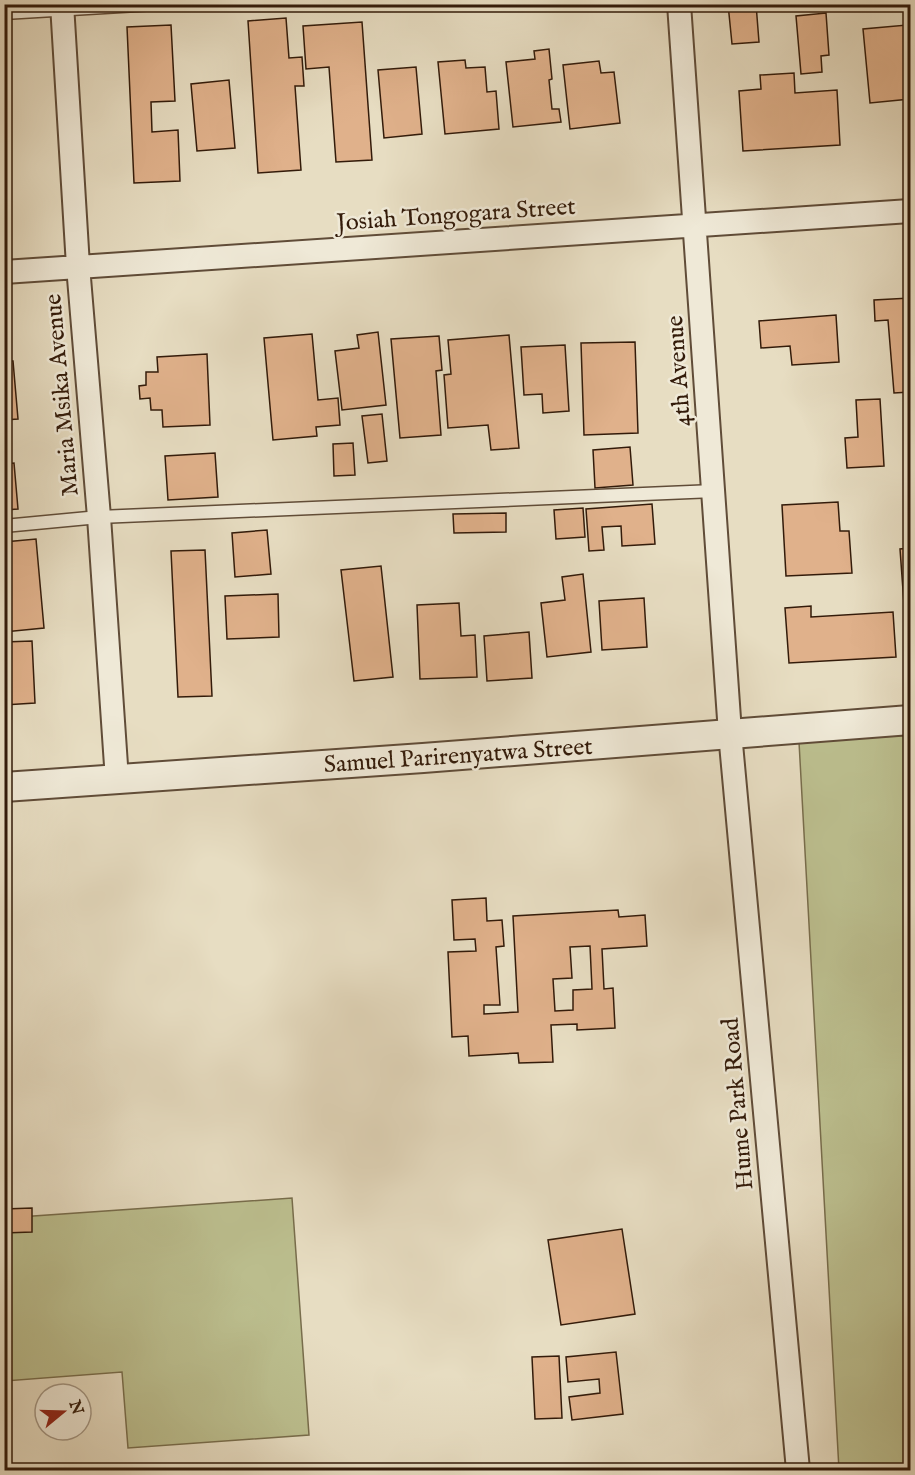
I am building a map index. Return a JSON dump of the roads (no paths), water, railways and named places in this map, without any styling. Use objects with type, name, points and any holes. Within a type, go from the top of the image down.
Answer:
[{"type":"street","name":"4th Avenue","points":[[680,4],[730,733]]},
{"type":"street","name":"Maria Msika Avenue","points":[[62,7],[78,266],[99,517],[117,780]]},
{"type":"street","name":"Josiah Tongogara Street","points":[[4,272],[910,211]]},
{"type":"street","name":"Samuel Parirenyatwa Street","points":[[4,787],[910,720]]},
{"type":"street","name":"Hume Park Road","points":[[730,733],[798,1470]]},
{"type":"lane","points":[[4,14],[62,7],[155,4]]},
{"type":"lane","points":[[4,526],[99,517],[714,491]]}]
